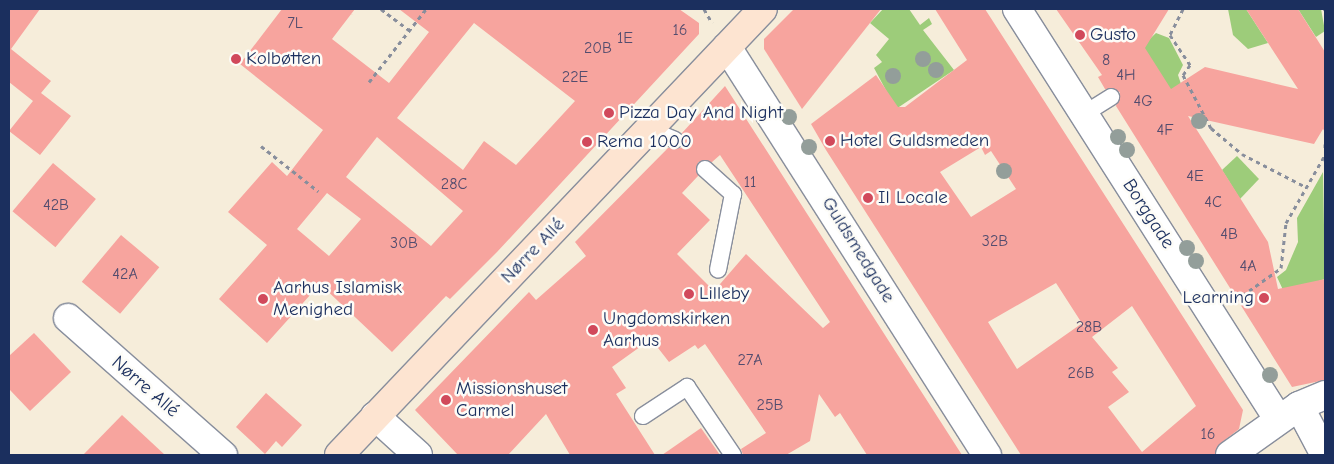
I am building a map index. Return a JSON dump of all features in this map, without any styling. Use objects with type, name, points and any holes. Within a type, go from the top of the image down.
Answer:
[{"type":"street","name":"Nørre Allé","points":[[339,455],[763,9]]},
{"type":"street","name":"Borggade","points":[[1017,9],[1213,317],[1324,455]]},
{"type":"street","name":"Guldsmedgade","points":[[727,46],[987,455]]},
{"type":"street","name":"Nørre Allé","points":[[68,318],[213,452]]},
{"type":"street","points":[[1230,455],[1289,412],[1325,395]]},
{"type":"street","points":[[375,416],[418,455]]},
{"type":"lane","points":[[1084,114],[1110,97]]},
{"type":"lane","points":[[649,129],[675,140]]},
{"type":"lane","points":[[705,169],[733,194],[718,270]]},
{"type":"lane","points":[[643,416],[687,387],[733,455]]},
{"type":"path","points":[[381,9],[409,30]]},
{"type":"path","points":[[369,82],[426,9]]},
{"type":"path","points":[[1183,9],[1170,36],[1190,65],[1183,75],[1211,128],[1242,154],[1306,187]]},
{"type":"path","points":[[1325,145],[1325,150]]},
{"type":"path","points":[[261,146],[318,191]]},
{"type":"path","points":[[1213,317],[1281,268],[1286,222],[1325,155]]},
{"type":"green space","points":[[883,9],[909,9],[920,25],[929,18],[932,24],[923,30],[954,70],[896,109],[874,68],[882,62],[876,55],[889,39],[870,23]]},
{"type":"green space","points":[[1228,9],[1246,9],[1268,43],[1248,49],[1233,35]]},
{"type":"green space","points":[[1298,9],[1321,9],[1325,31],[1316,37]]},
{"type":"green space","points":[[1156,33],[1169,38],[1183,65],[1178,75],[1181,84],[1172,91],[1134,54]]},
{"type":"green space","points":[[1237,156],[1259,179],[1240,199],[1222,170]]},
{"type":"green space","points":[[1323,172],[1325,279],[1284,292],[1277,277],[1286,270],[1298,242],[1297,218]]},
{"type":"building","points":[[9,9],[40,9],[11,49],[51,81],[41,93],[71,116],[40,155],[9,131],[33,101],[9,82]]},
{"type":"building","points":[[282,9],[355,9],[332,39],[389,83],[429,32],[399,9],[679,9],[699,23],[699,34],[497,252],[450,299],[446,296],[392,352],[320,284],[267,343],[219,299],[267,245],[228,212],[272,162],[287,176],[323,130],[240,64]],"holes":[[[474,23],[575,101],[516,165],[484,141],[463,170],[397,118]],[[377,137],[463,211],[431,246],[346,177]],[[327,193],[361,219],[329,256],[297,229]]]},
{"type":"building","points":[[794,9],[881,9],[802,109],[764,49],[764,39]]},
{"type":"building","points":[[935,9],[985,9],[1243,410],[1239,429],[1221,443],[1215,455],[1021,455],[811,124],[876,75],[898,107],[905,107],[967,60]],"holes":[[[981,147],[985,155],[991,151],[1016,189],[971,217],[940,172]],[[1056,283],[1085,328],[1081,324],[1017,369],[988,322]],[[1132,306],[1196,406],[1142,452],[1108,407],[1129,392],[1112,372],[1118,368],[1092,337]]]},
{"type":"building","points":[[1056,9],[1169,9],[1145,48],[1171,89],[1205,67],[1298,89],[1246,9],[1298,9],[1325,52],[1325,132],[1323,129],[1314,144],[1188,116],[1268,242],[1278,289],[1325,279],[1325,380],[1292,387],[1116,106],[1120,92],[1105,89],[1098,77],[1102,75]]},
{"type":"building","points":[[725,86],[962,455],[867,455],[840,413],[835,417],[819,394],[810,441],[786,455],[743,455],[741,449],[766,433],[705,344],[698,349],[695,345],[669,362],[651,339],[612,367],[626,388],[616,394],[655,455],[570,455],[546,414],[508,455],[458,455],[415,410],[529,292],[536,300],[586,256],[575,242],[668,148],[681,148],[682,133]],"holes":[[[720,155],[830,322],[823,328],[746,254],[714,291],[677,254],[710,220],[682,193],[698,176],[698,162],[712,162]]]},
{"type":"building","points":[[53,163],[96,199],[55,247],[13,211]]},
{"type":"building","points":[[121,235],[159,267],[120,314],[82,282]]},
{"type":"building","points":[[34,333],[71,372],[30,411],[9,389],[9,356]]},
{"type":"building","points":[[266,393],[302,425],[282,447],[276,441],[265,454],[236,427]]},
{"type":"building","points":[[122,415],[165,455],[83,455]]},
{"type":"building","points":[[701,428],[720,455],[662,455]]},
{"type":"place","name":"Gusto","points":[[1080,35]]},
{"type":"place","name":"Kolbøtten","points":[[236,59]]},
{"type":"place","name":"Pizza Day And Night","points":[[609,113]]},
{"type":"place","name":"Hotel Guldsmeden","points":[[830,141]]},
{"type":"place","name":"Rema 1000","points":[[587,142]]},
{"type":"place","name":"Il Locale","points":[[868,198]]},
{"type":"place","name":"Lilleby","points":[[689,294]]},
{"type":"place","name":"Learning","points":[[1264,298]]},
{"type":"place","name":"Aarhus Islamisk Menighed","points":[[263,299]]},
{"type":"place","name":"Ungdomskirken Aarhus","points":[[593,330]]},
{"type":"place","name":"Missionshuset Carmel","points":[[446,400]]}]
